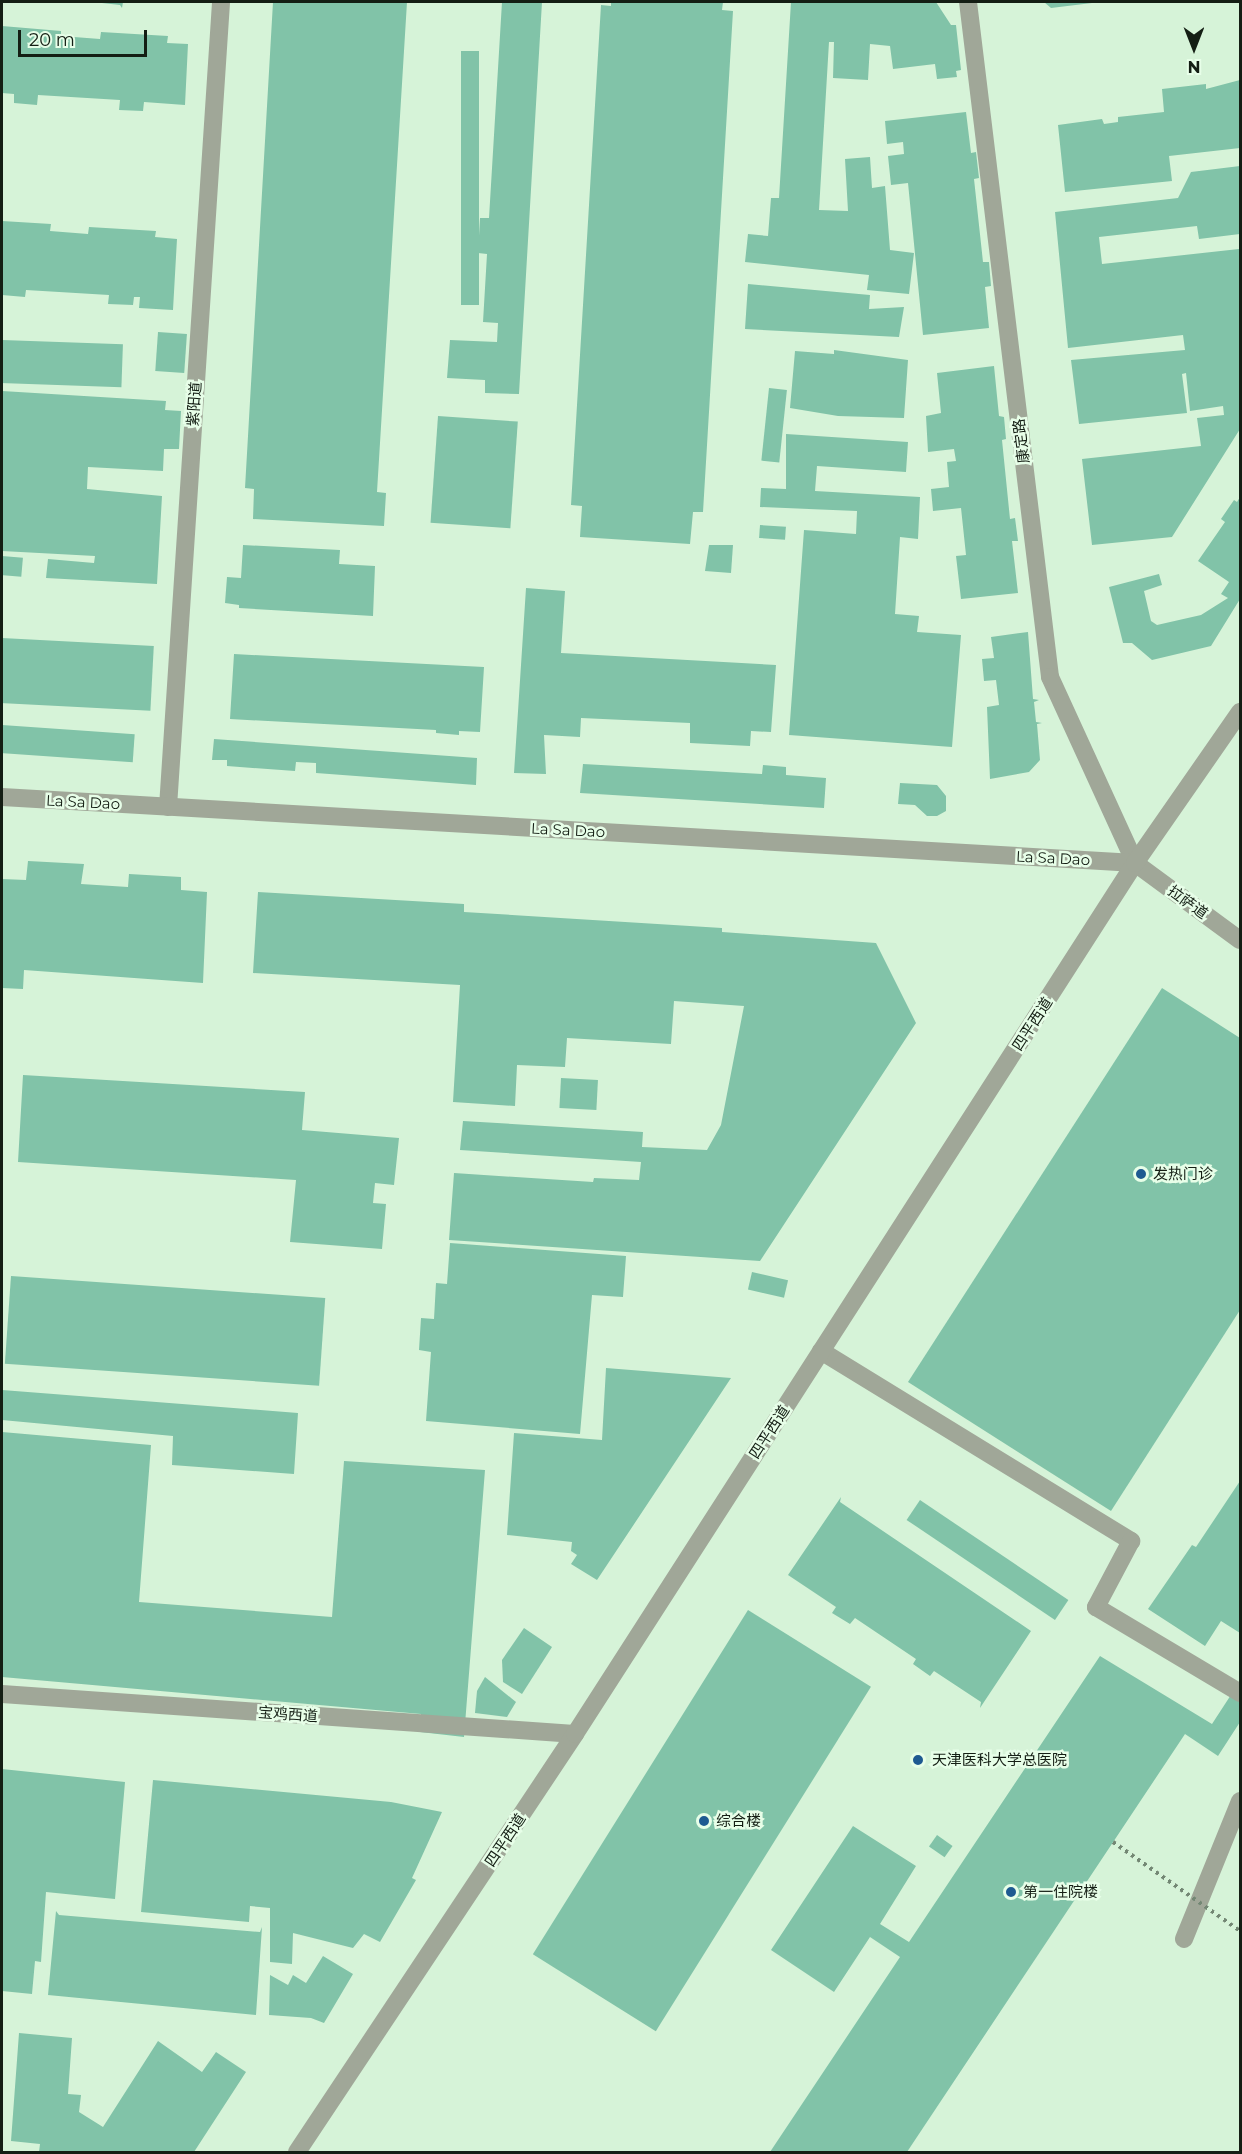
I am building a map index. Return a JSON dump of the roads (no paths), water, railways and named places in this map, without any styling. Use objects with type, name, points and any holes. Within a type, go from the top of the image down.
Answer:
[{"type":"street","name":"紫阳道","points":[[168,807],[221,2]]},
{"type":"street","name":"康定路","points":[[968,2],[1050,677],[1135,863]]},
{"type":"street","name":"四平西道","points":[[297,2152],[575,1734],[1135,863],[1240,712]]},
{"type":"street","name":"La Sa Dao","points":[[2,798],[1135,863]]},
{"type":"street","name":"拉萨道","points":[[1135,863],[1240,940]]},
{"type":"street","points":[[821,1351],[1131,1541],[1096,1607],[1240,1693]]},
{"type":"street","name":"宝鸡西道","points":[[2,1694],[575,1734]]},
{"type":"street","points":[[1184,1940],[1240,1802]]},
{"type":"place","name":"发热门诊","points":[[1141,1174]]},
{"type":"place","name":"天津医科大学总医院","points":[[918,1760]]},
{"type":"place","name":"综合楼","points":[[704,1821]]},
{"type":"place","name":"第一住院楼","points":[[1011,1892]]}]
